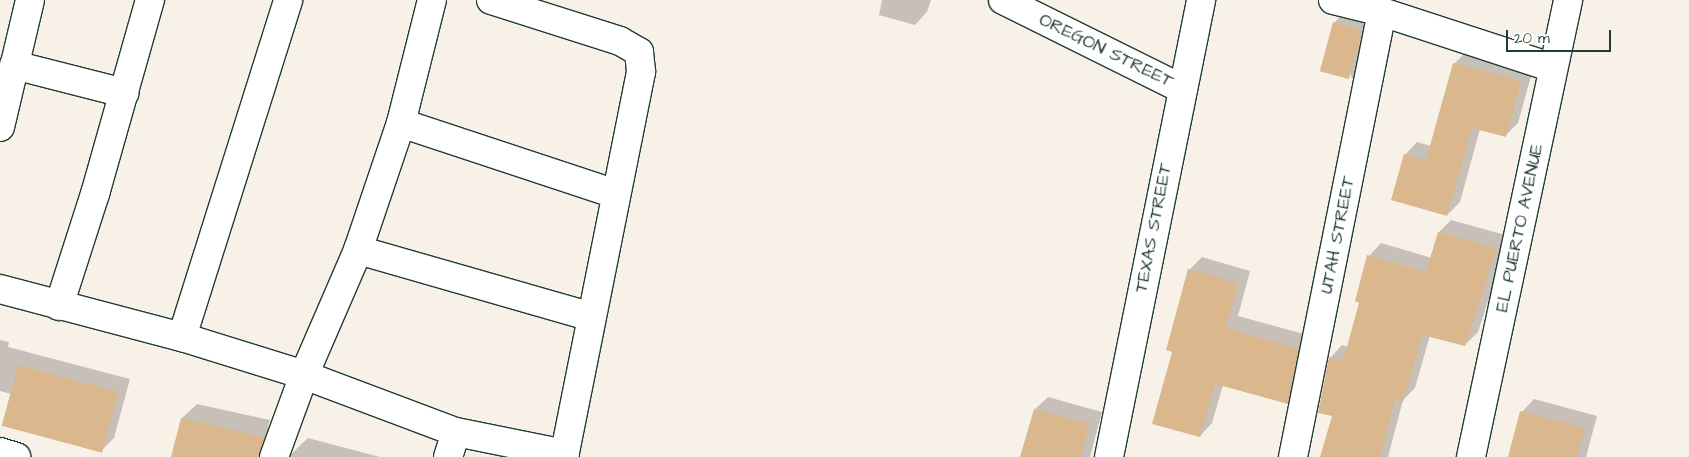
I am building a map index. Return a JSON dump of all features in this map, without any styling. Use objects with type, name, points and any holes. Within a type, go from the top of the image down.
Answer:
[{"type":"street","points":[[0,127],[30,0]]},
{"type":"street","points":[[59,306],[124,93],[150,0]]},
{"type":"street","points":[[182,337],[288,0]]},
{"type":"street","points":[[274,457],[304,374],[358,250],[401,123],[432,0]]},
{"type":"street","points":[[0,289],[182,337],[304,374],[452,444],[564,456],[641,72],[639,52],[620,41],[491,0]]},
{"type":"street","name":"OREGON STREET","points":[[1003,0],[1182,89]]},
{"type":"street","name":"TEXAS STREET","points":[[1109,457],[1182,89],[1202,0]]},
{"type":"street","points":[[1333,0],[1382,12],[1553,68]]},
{"type":"street","name":"EL PUERTO AVENUE","points":[[1471,457],[1568,0]]},
{"type":"street","name":"UTAH STREET","points":[[1293,457],[1382,12]]},
{"type":"street","points":[[14,65],[124,93]]},
{"type":"street","points":[[401,123],[616,194]]},
{"type":"street","points":[[358,250],[591,317]]},
{"type":"street","points":[[0,452],[16,457]]},
{"type":"building","points":[[1333,22],[1362,30],[1349,79],[1320,71]]},
{"type":"building","points":[[1453,63],[1521,81],[1506,137],[1472,128],[1447,216],[1391,200],[1404,154],[1426,160]]},
{"type":"building","points":[[1438,232],[1497,248],[1465,346],[1422,335],[1403,402],[1395,400],[1380,457],[1320,457],[1332,416],[1318,413],[1329,357],[1343,361],[1359,303],[1355,301],[1367,255],[1426,272]]},
{"type":"building","points":[[1188,269],[1238,283],[1226,328],[1299,349],[1288,404],[1215,384],[1200,437],[1152,424],[1172,352],[1166,350]]},
{"type":"building","points":[[18,365],[118,392],[102,453],[2,426]]},
{"type":"building","points":[[1034,409],[1090,424],[1081,457],[1020,457]]},
{"type":"building","points":[[1520,411],[1585,428],[1577,457],[1508,457]]},
{"type":"building","points":[[181,418],[265,437],[259,457],[171,457]]}]
